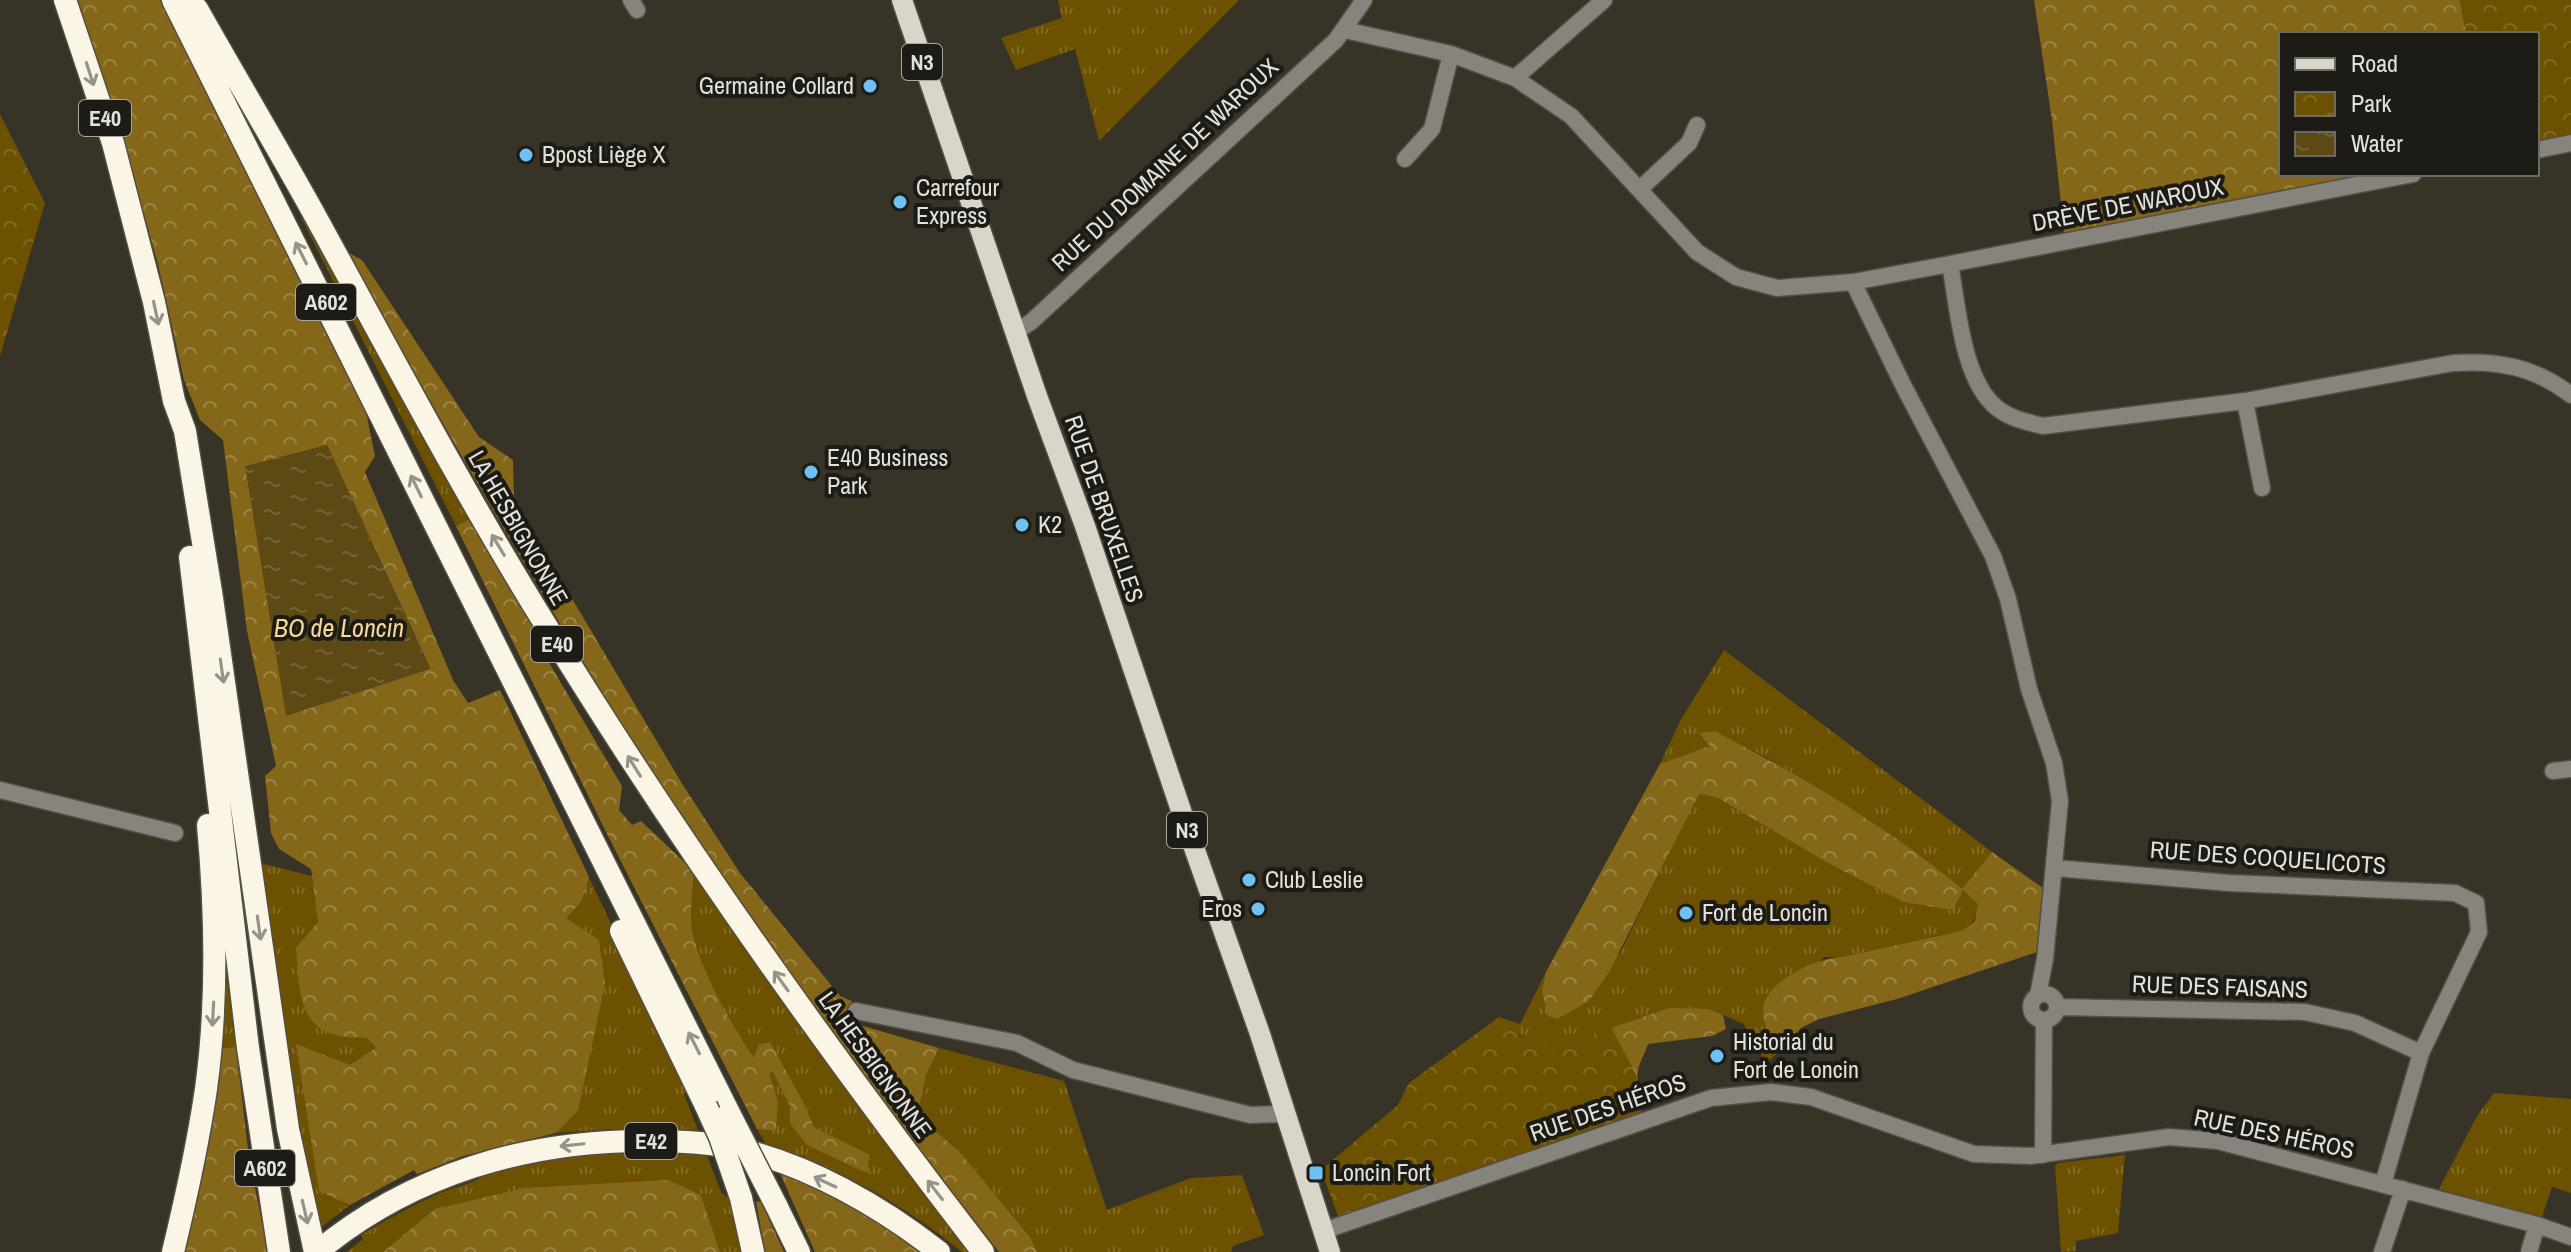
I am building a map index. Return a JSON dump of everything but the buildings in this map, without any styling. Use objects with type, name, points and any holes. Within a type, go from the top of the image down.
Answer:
[{"type":"highway","name":"E40","points":[[65,0],[113,143],[154,302],[174,401],[185,431],[288,1129],[316,1252]]},
{"type":"highway","name":"A602","points":[[173,0],[799,1252]]},
{"type":"highway","name":"LA HESBIGNONNE","points":[[189,0],[282,157],[467,493],[643,781],[860,1092],[983,1252]]},
{"type":"highway","points":[[173,1252],[197,1146],[212,1028],[213,910],[201,736],[210,714],[173,435],[174,401]]},
{"type":"highway","points":[[475,607],[479,632],[720,1137],[741,1198],[753,1252]]},
{"type":"highway","name":"A602","points":[[210,714],[249,1059],[279,1252]]},
{"type":"highway","name":"E42","points":[[316,1252],[354,1224],[441,1176],[514,1153],[589,1143],[666,1141],[734,1148],[797,1169],[880,1210],[939,1252]]},
{"type":"main road","name":"RUE DE BRUXELLES","points":[[902,0],[1260,1034],[1284,1114]]},
{"type":"main road","name":"N3","points":[[1284,1114],[1330,1252]]},
{"type":"street","name":"RUE DU DOMAINE DE WAROUX","points":[[1015,332],[1031,322],[1345,30],[1364,0]]},
{"type":"street","points":[[1515,78],[1604,0]]},
{"type":"street","points":[[1345,30],[1451,54],[1515,78],[1571,116],[1697,252],[1736,277],[1777,288],[1853,282],[1993,556],[2008,599],[2029,689],[2054,763],[2060,801],[2055,868],[2045,959],[2038,995],[2032,1001],[2031,1010],[2036,1017],[2044,1020],[2054,1016],[2057,1007],[2051,995],[2038,995]]},
{"type":"street","points":[[1405,159],[1432,129],[1451,54]]},
{"type":"street","points":[[1640,189],[1689,143],[1697,125]]},
{"type":"street","points":[[2539,150],[2571,143]]},
{"type":"street","name":"DRÈVE DE WAROUX","points":[[1853,282],[2403,176]]},
{"type":"street","points":[[1950,264],[1971,370],[1981,391],[1997,408],[2014,418],[2043,426],[2245,401],[2477,361],[2508,364],[2535,372],[2571,395]]},
{"type":"street","points":[[2245,401],[2262,488]]},
{"type":"street","points":[[2553,771],[2571,769]]},
{"type":"street","points":[[0,790],[175,833]]},
{"type":"street","name":"RUE DES COQUELICOTS","points":[[2055,868],[2229,883],[2455,893],[2476,903],[2479,932],[2421,1053]]},
{"type":"street","name":"RUE DES FAISANS","points":[[2057,1007],[2305,1012],[2355,1023],[2421,1053]]},
{"type":"street","points":[[856,1011],[1017,1043],[1073,1070],[1250,1115],[1284,1114]]},
{"type":"street","points":[[2043,1155],[2044,1020]]},
{"type":"street","points":[[2383,1184],[2421,1053]]},
{"type":"street","name":"RUE DES HÉROS","points":[[1323,1231],[1711,1098],[1771,1092],[1811,1097],[1974,1154],[2043,1155],[2169,1137],[2218,1141],[2537,1225],[2571,1237]]},
{"type":"street","points":[[2382,1252],[2403,1189]]},
{"type":"street","points":[[2529,1252],[2537,1225]]},
{"type":"green space","points":[[77,0],[163,0],[365,407],[375,456],[365,472],[453,680],[468,703],[500,690],[589,877],[582,901],[566,918],[599,940],[605,984],[578,1111],[556,1133],[463,1156],[417,1174],[414,1170],[350,1205],[319,1191],[296,1044],[350,1065],[376,1048],[367,1038],[339,1036],[322,1030],[313,1022],[302,999],[296,948],[318,922],[312,876],[311,869],[279,849],[271,833],[265,776],[276,766],[247,631],[223,440],[200,420],[184,380],[158,264],[114,108]],"holes":[[[327,445],[430,669],[245,467]]]},
{"type":"green space","points":[[1058,0],[1239,0],[1099,141],[1075,49],[1016,70],[1001,38],[1062,18]]},
{"type":"green space","points":[[2034,0],[2460,0],[2466,32],[2279,32],[2279,176],[2368,176],[2065,241],[2052,120]]},
{"type":"green space","points":[[2460,0],[2571,0],[2571,136],[2539,142],[2539,32],[2466,32]]},
{"type":"green space","points":[[0,114],[45,203],[0,356]]},
{"type":"green space","points":[[305,215],[472,518],[456,526],[301,217]]},
{"type":"green space","points":[[347,252],[362,260],[479,437],[513,460],[514,501],[681,782],[740,873],[840,996],[852,1001],[849,1022],[939,1048],[926,1075],[917,1116],[959,1151],[1030,1237],[1037,1252],[999,1252],[763,934],[609,704],[457,447]]},
{"type":"green space","points":[[472,518],[537,626],[548,661],[622,786],[619,810],[632,825],[641,821],[694,871],[693,934],[710,981],[736,1030],[754,1057],[759,1044],[770,1042],[814,1127],[870,1155],[867,1173],[807,1145],[790,1123],[790,1106],[773,1072],[769,1074],[778,1101],[776,1131],[757,1129],[605,830],[456,526]]},
{"type":"green space","points":[[1724,650],[1992,852],[1963,889],[1978,904],[1976,917],[1961,931],[1840,957],[1824,957],[1766,1019],[1775,1055],[1764,1066],[1761,1052],[1753,1044],[1744,1024],[1709,1009],[1669,1009],[1564,1052],[1530,1045],[1517,1030],[1546,972],[1542,991],[1620,953],[1698,794],[1718,798],[1826,862],[1903,902],[1953,910],[1898,842],[1877,825],[1767,758],[1715,731],[1700,733],[1711,746],[1660,764],[1680,721]]},
{"type":"green space","points":[[1715,731],[1843,803],[1904,844],[1962,889],[1992,852],[2043,888],[2037,952],[1897,999],[1819,1019],[1801,1028],[1775,1055],[1763,1012],[1765,1001],[1780,982],[1805,967],[1830,958],[1961,931],[1975,921],[1978,904],[1963,890],[1953,910],[1903,902],[1826,862],[1718,798],[1699,794],[1609,972],[1589,1001],[1557,1019],[1548,1016],[1542,991],[1546,972],[1660,764],[1710,746],[1699,733]]},
{"type":"green space","points":[[256,862],[312,876],[333,1035],[367,1038],[377,1049],[350,1066],[297,1045],[319,1190],[350,1205],[319,1229],[302,1162]]},
{"type":"green space","points":[[694,871],[969,1252],[962,1252],[915,1217],[868,1188],[765,1143],[757,1129],[776,1131],[778,1101],[768,1074],[773,1072],[791,1106],[790,1123],[866,1173],[870,1156],[814,1127],[770,1042],[759,1044],[754,1057],[736,1030],[710,982],[693,934]]},
{"type":"green space","points":[[589,877],[689,1090],[684,1094],[698,1130],[612,1129],[556,1133],[578,1111],[565,918],[582,901]]},
{"type":"green space","points":[[225,962],[236,1047],[218,1048]]},
{"type":"green space","points":[[1669,1008],[1709,1009],[1723,1015],[1726,1029],[1712,1036],[1648,1044],[1638,1076],[1645,1094],[1644,1105],[1604,1125],[1597,1033]]},
{"type":"green space","points":[[1499,1017],[1520,1024],[1517,1030],[1520,1037],[1554,1050],[1611,1027],[1636,1074],[1638,1086],[1645,1094],[1639,1122],[1338,1216],[1321,1170],[1398,1105],[1409,1083]]},
{"type":"green space","points":[[236,1047],[249,1158],[268,1252],[180,1252],[218,1048]]},
{"type":"green space","points":[[939,1048],[1064,1081],[1107,1210],[1191,1178],[1242,1175],[1264,1235],[1233,1246],[1231,1252],[1037,1252],[1030,1237],[959,1151],[916,1116],[926,1075]]},
{"type":"green space","points":[[2494,1093],[2571,1099],[2571,1193],[2552,1187],[2541,1220],[2439,1189],[2477,1116]]},
{"type":"green space","points":[[597,1148],[706,1153],[721,1192],[734,1203],[743,1252],[720,1252],[701,1195],[435,1209],[383,1252],[347,1252],[363,1239],[361,1235],[380,1224],[438,1194],[475,1181],[494,1167]]},
{"type":"green space","points":[[2125,1155],[2118,1233],[2076,1241],[2076,1251],[2061,1252],[2055,1166],[2058,1163]]},
{"type":"green space","points":[[779,1171],[821,1187],[929,1252],[815,1252]]},
{"type":"green space","points":[[668,1180],[701,1195],[720,1252],[383,1252],[435,1209],[525,1188]]},
{"type":"green space","points":[[756,1201],[761,1202],[784,1252],[765,1252]]},
{"type":"water","name":"BO de Loncin","points":[[327,445],[430,669],[286,716],[245,466]]},
{"type":"place","name":"Germaine Collard","points":[[870,86]]},
{"type":"place","name":"Bpost Liège X","points":[[526,155]]},
{"type":"place","name":"Carrefour Express","points":[[900,202]]},
{"type":"place","name":"E40 Business Park","points":[[811,472]]},
{"type":"place","name":"K2","points":[[1022,525]]},
{"type":"place","name":"Club Leslie","points":[[1249,880]]},
{"type":"place","name":"Eros","points":[[1258,909]]},
{"type":"place","name":"Fort de Loncin","points":[[1686,913]]},
{"type":"place","name":"Historial du Fort de Loncin","points":[[1717,1056]]},
{"type":"place","name":"Loncin Fort","points":[[1316,1173]]}]
